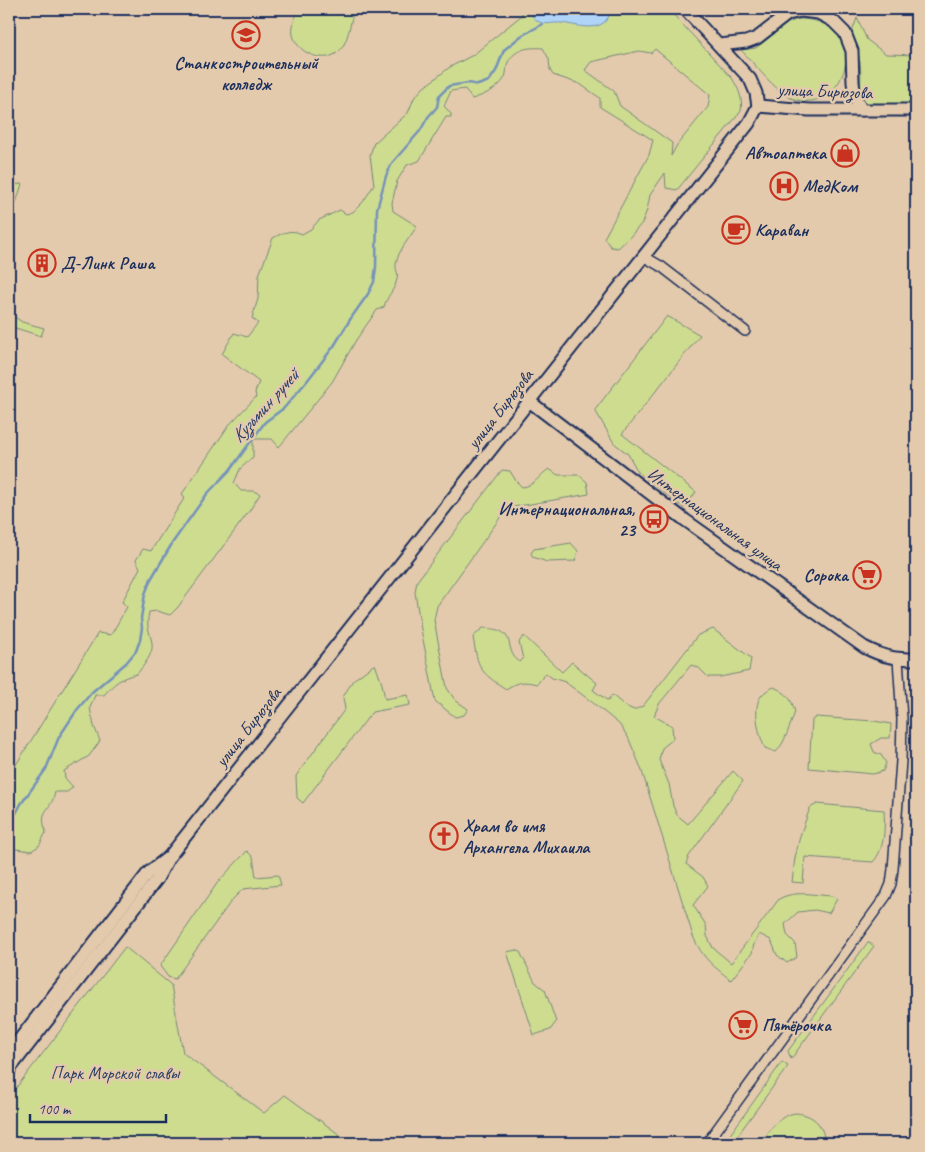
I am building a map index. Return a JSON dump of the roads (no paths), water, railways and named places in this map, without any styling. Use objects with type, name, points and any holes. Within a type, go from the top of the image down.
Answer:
[{"type":"main road","points":[[685,9],[720,45],[750,80],[756,93],[758,106]]},
{"type":"main road","points":[[720,45],[746,42],[757,38],[776,21],[788,14],[801,11],[818,13],[833,21],[845,34],[852,50],[855,98],[862,110]]},
{"type":"main road","name":"улица Бирюзова","points":[[9,1070],[157,879],[169,856],[752,119],[758,106],[809,110],[916,110]]},
{"type":"main road","name":"Интернациональная улица","points":[[529,401],[685,520],[864,648],[881,656],[898,659],[916,659]]},
{"type":"main road","name":"улица Бирюзова","points":[[9,1053],[148,873],[169,856]]},
{"type":"street","points":[[643,256],[662,267],[745,331]]},
{"type":"street","points":[[707,1143],[886,896],[891,884],[901,761],[902,719],[898,659]]},
{"type":"water","points":[[532,9],[611,9],[603,23],[597,26],[583,27],[539,22],[532,16]]},
{"type":"waterway","name":"Кузьмин ручей","points":[[9,834],[13,819],[21,804],[46,769],[59,737],[77,710],[92,692],[126,663],[136,651],[142,628],[141,618],[145,594],[151,579],[173,542],[207,494],[230,470],[265,422],[284,408],[307,381],[334,346],[368,294],[374,282],[376,267],[377,209],[386,176],[392,163],[420,131],[428,117],[437,107],[439,96],[449,86],[469,83],[478,85],[489,81],[496,71],[504,50],[521,36],[543,24]]},
{"type":"place","name":"Станкостроительный колледж","points":[[246,35]]},
{"type":"place","name":"Автоаптека","points":[[845,153]]},
{"type":"place","name":"МедКом","points":[[784,186]]},
{"type":"place","name":"Караван","points":[[736,230]]},
{"type":"place","name":"Д-Линк Раша","points":[[42,263]]},
{"type":"place","name":"Интернациональная, 23","points":[[654,519]]},
{"type":"place","name":"Сорока","points":[[867,575]]},
{"type":"place","name":"Храм во имя Архангела Михаила","points":[[444,836]]},
{"type":"place","name":"Пятёрочка","points":[[743,1025]]},
{"type":"park label","name":"Парк Морской славы","points":[[115,1073]]}]
